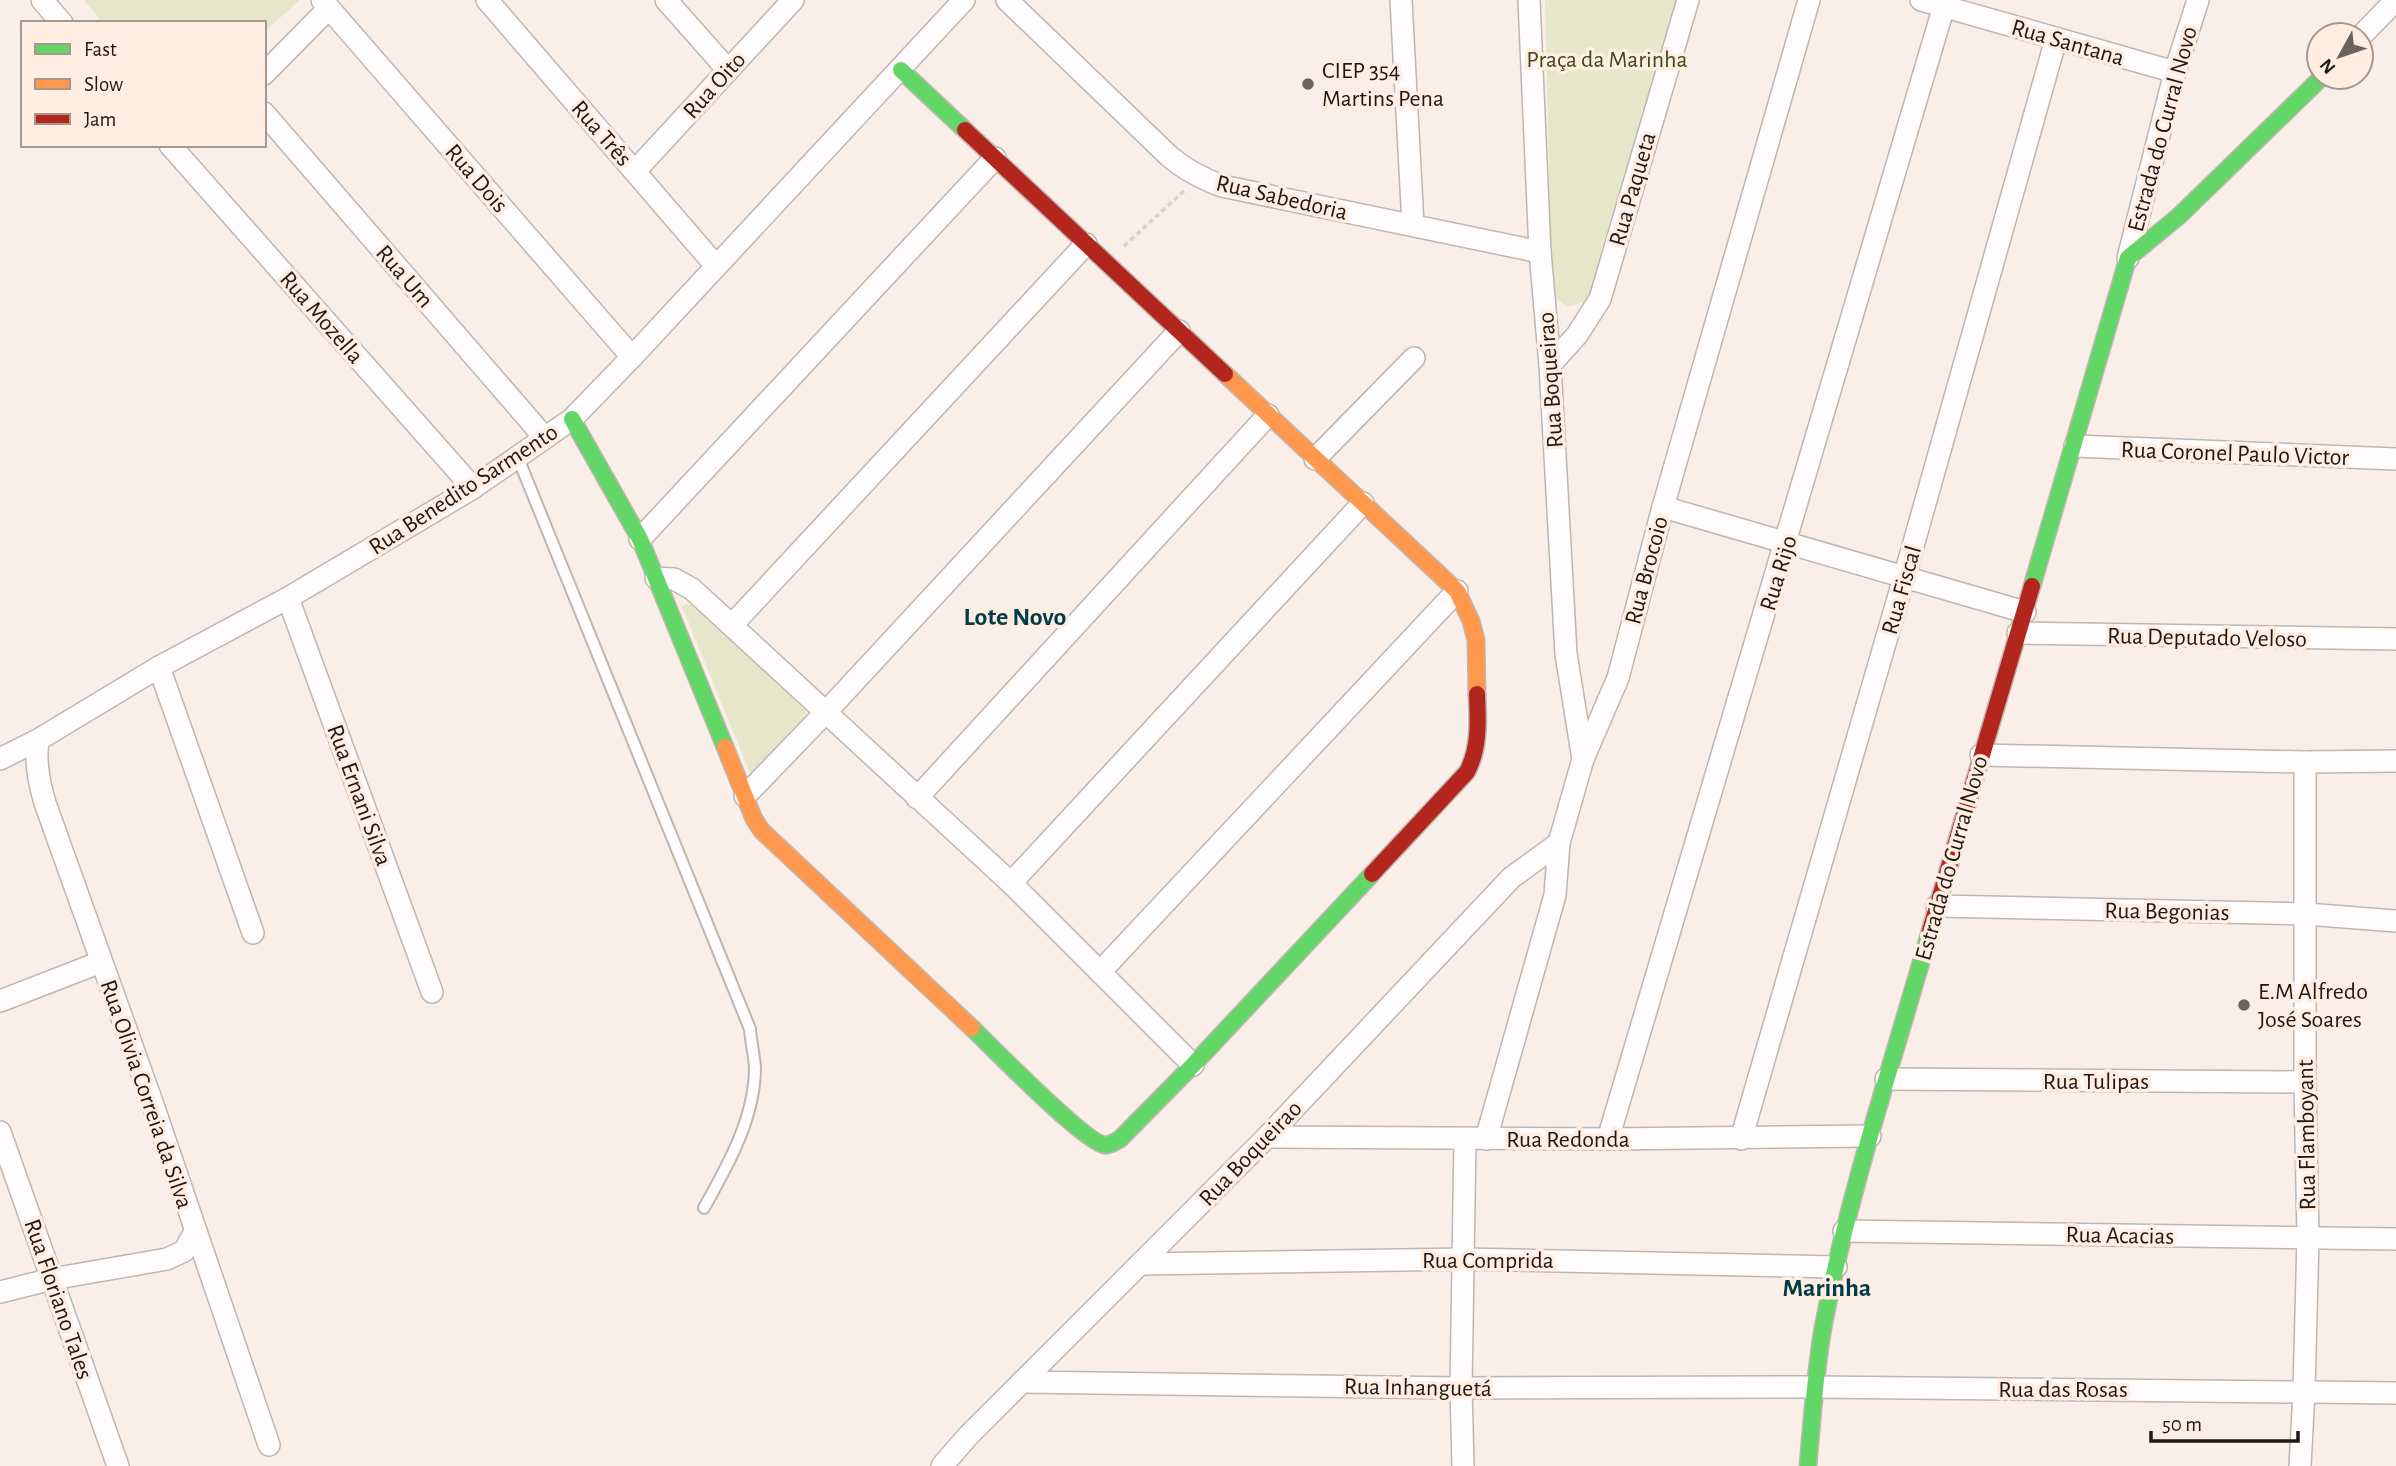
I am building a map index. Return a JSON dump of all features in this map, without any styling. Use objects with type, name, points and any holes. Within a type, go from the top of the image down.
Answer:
[{"type":"street","points":[[42,0],[60,21]]},
{"type":"street","name":"Rua Três","points":[[487,0],[716,266]]},
{"type":"street","points":[[666,0],[728,70]]},
{"type":"street","name":"Rua Oito","points":[[635,171],[793,0]]},
{"type":"street","name":"Rua Benedito Sarmento","points":[[0,759],[38,740],[159,667],[288,598],[473,488],[572,419],[964,0]]},
{"type":"street","name":"Rua Sabedoria","points":[[1007,0],[1169,156],[1184,169],[1201,178],[1222,186],[1540,252]]},
{"type":"street","points":[[1401,0],[1413,225]]},
{"type":"street","name":"Rua Boqueirao","points":[[1529,0],[1540,252],[1550,365],[1566,654],[1583,759]]},
{"type":"street","name":"Rua Paqueta","points":[[1550,365],[1577,335],[1600,299],[1688,0]]},
{"type":"street","name":"Rua Brocoio","points":[[1463,1466],[1461,1388],[1465,1259],[1476,1139],[1555,895],[1559,843],[1583,759],[1618,678],[1663,507],[1809,0]]},
{"type":"street","name":"Rua Santana","points":[[1921,0],[2175,72]]},
{"type":"street","name":"Estrada do Curral Novo","points":[[1808,1466],[1814,1387],[1823,1328],[1844,1231],[1981,755],[2075,446],[2175,72],[2198,0]]},
{"type":"street","points":[[2375,21],[2393,1]]},
{"type":"street","points":[[266,72],[325,4]]},
{"type":"street","name":"Rua Dois","points":[[325,4],[632,357]]},
{"type":"street","name":"Rua Rijo","points":[[1608,1139],[1787,543],[1944,6]]},
{"type":"street","name":"Rua Fiscal","points":[[1741,1139],[1904,578],[2056,39]]},
{"type":"street","points":[[572,419],[640,539],[754,819],[775,845],[1080,1130],[1093,1141],[1103,1145],[1112,1144],[1119,1139],[1193,1066],[1467,772],[1475,757],[1478,733],[1476,640],[1471,621],[1457,592],[901,70]]},
{"type":"street","name":"Estrada do Curral Novo","points":[[2127,258],[2179,216],[2308,91]]},
{"type":"street","name":"Rua Um","points":[[266,115],[545,438]]},
{"type":"street","name":"Rua Mozella","points":[[172,147],[473,488]]},
{"type":"street","points":[[640,539],[995,159]]},
{"type":"street","points":[[732,625],[1086,244]]},
{"type":"street","points":[[745,796],[1179,331]]},
{"type":"street","points":[[1315,459],[1414,359]]},
{"type":"street","points":[[917,798],[1268,415]]},
{"type":"street","name":"Rua Coronel Paulo Victor","points":[[2075,446],[2396,459]]},
{"type":"street","points":[[1011,883],[1363,503]]},
{"type":"street","points":[[1663,507],[2025,612]]},
{"type":"street","points":[[656,578],[682,583],[732,625],[1011,883],[1193,1066]]},
{"type":"street","points":[[1100,972],[1457,592]]},
{"type":"street","name":"Rua Ernani Silva","points":[[288,598],[432,992]]},
{"type":"street","name":"Rua Deputado Veloso","points":[[2018,633],[2396,639]]},
{"type":"street","points":[[159,667],[253,933]]},
{"type":"street","name":"Rua Olivia Correia da Silva","points":[[38,740],[38,779],[45,803],[269,1445]]},
{"type":"street","points":[[1981,755],[2305,762],[2396,761]]},
{"type":"street","name":"Rua Flamboyant","points":[[2300,1466],[2308,1238],[2305,762]]},
{"type":"street","name":"Rua Boqueirao","points":[[942,1466],[968,1436],[1266,1138],[1511,878],[1559,843]]},
{"type":"street","name":"Rua Begonias","points":[[1937,906],[2306,914],[2396,921]]},
{"type":"street","points":[[0,1002],[101,962]]},
{"type":"street","name":"Rua Tulipas","points":[[1886,1079],[2305,1082]]},
{"type":"street","name":"Rua Floriano Tales","points":[[0,1132],[118,1466]]},
{"type":"street","name":"Rua Redonda","points":[[1266,1138],[1741,1139],[1870,1136]]},
{"type":"street","name":"Rua Acacias","points":[[1844,1231],[2396,1239]]},
{"type":"street","points":[[0,1292],[52,1279],[177,1256],[184,1251],[195,1232]]},
{"type":"street","name":"Rua Comprida","points":[[1140,1264],[1465,1259],[1836,1267]]},
{"type":"street","name":"Rua Inhanguetá","points":[[1022,1382],[1461,1388],[1814,1387]]},
{"type":"street","name":"Rua das Rosas","points":[[1814,1387],[2396,1393]]},
{"type":"lane","points":[[518,457],[750,1029],[755,1068],[749,1109],[733,1156],[704,1208]]},
{"type":"path","points":[[1106,263],[1175,198],[1201,178]]},
{"type":"green space","points":[[84,0],[300,0],[266,30],[266,21],[101,21]]},
{"type":"green space","name":"Praça da Marinha","points":[[1545,0],[1685,0],[1589,300],[1568,307],[1552,296]]},
{"type":"green space","points":[[694,605],[806,711],[804,721],[751,775],[682,606]]},
{"type":"traffic: fast","points":[[901,70],[965,130]]},
{"type":"traffic: fast","points":[[2032,586],[2128,258],[2179,216],[2308,91]]},
{"type":"traffic: fast","points":[[572,419],[640,539],[725,747]]},
{"type":"traffic: fast","points":[[972,1028],[1079,1129],[1094,1140],[1105,1145],[1111,1144],[1120,1139],[1193,1065],[1372,874]]},
{"type":"traffic: fast","points":[[1808,1466],[1818,1362],[1833,1278],[1858,1178],[1930,931]]},
{"type":"traffic: slow","points":[[1225,374],[1457,591],[1471,621],[1476,640],[1477,694]]},
{"type":"traffic: slow","points":[[725,747],[754,819],[762,831],[972,1028]]},
{"type":"traffic: jam","points":[[965,130],[1225,374]]},
{"type":"traffic: jam","points":[[1930,931],[2032,586]]},
{"type":"traffic: jam","points":[[1372,874],[1467,772],[1476,743],[1477,694]]},
{"type":"place","name":"CIEP 354 Martins Pena","points":[[1308,84]]},
{"type":"place","name":"E.M Alfredo José Soares","points":[[2244,1005]]},
{"type":"district","name":"Lote Novo","points":[[1015,616]]},
{"type":"district","name":"Marinha","points":[[1827,1287]]}]
